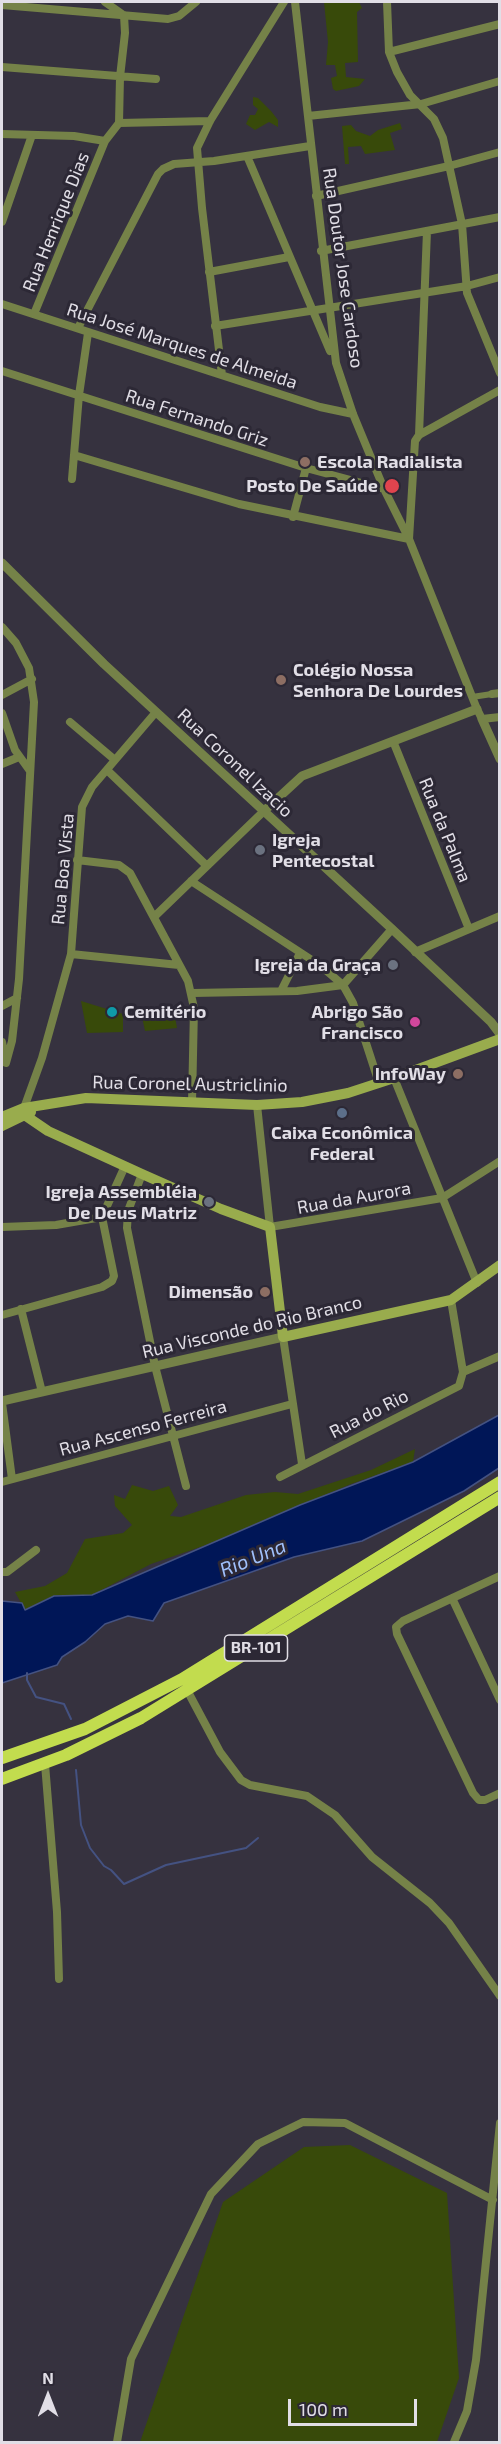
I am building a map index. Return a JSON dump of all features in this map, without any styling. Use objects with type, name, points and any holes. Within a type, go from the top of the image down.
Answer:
[{"type":"highway","name":"BR-101","points":[[2,1758],[85,1729],[182,1679],[500,1482]]},
{"type":"highway","name":"BR-101","points":[[2,1779],[45,1764],[132,1723],[500,1497]]},
{"type":"main road","name":"Rua Coronel Austriclinio","points":[[25,1112],[55,1102],[86,1098],[257,1106],[328,1098],[394,1078],[500,1036]]},
{"type":"main road","points":[[2,1117],[25,1112]]},
{"type":"main road","points":[[2,1126],[25,1112]]},
{"type":"main road","points":[[25,1112],[48,1131],[221,1209],[270,1227],[283,1337]]},
{"type":"main road","name":"Rua Visconde do Rio Branco","points":[[283,1337],[451,1300],[500,1265]]},
{"type":"street","points":[[105,2],[123,15],[125,33],[120,77],[119,123],[210,121]]},
{"type":"street","points":[[2,5],[173,18],[196,2]]},
{"type":"street","points":[[222,375],[197,148],[210,121],[284,2]]},
{"type":"street","name":"Rua Doutor Jose Cardoso","points":[[295,2],[321,251],[336,363],[353,414],[384,489],[409,539],[472,697],[500,759]]},
{"type":"street","points":[[387,2],[389,52],[410,95],[421,104],[439,128],[462,224],[471,306],[500,373]]},
{"type":"street","points":[[389,52],[500,24]]},
{"type":"street","points":[[2,67],[156,79]]},
{"type":"street","points":[[308,116],[421,104],[500,81]]},
{"type":"street","name":"Rua Henrique Dias","points":[[34,314],[105,141],[119,123]]},
{"type":"street","points":[[2,134],[105,141]]},
{"type":"street","points":[[2,222],[32,135]]},
{"type":"street","points":[[78,328],[158,174],[169,165],[310,146]]},
{"type":"street","points":[[316,196],[500,152]]},
{"type":"street","points":[[247,156],[336,363]]},
{"type":"street","points":[[2,188],[13,186]]},
{"type":"street","points":[[321,251],[500,217]]},
{"type":"street","points":[[419,435],[427,231]]},
{"type":"street","points":[[209,272],[289,256]]},
{"type":"street","points":[[215,326],[328,306],[467,286],[500,277]]},
{"type":"street","name":"Rua José Marques de Almeida","points":[[2,304],[320,407],[353,414]]},
{"type":"street","points":[[72,479],[79,395],[88,333]]},
{"type":"street","name":"Rua Fernando Griz","points":[[2,371],[306,468],[384,489]]},
{"type":"street","points":[[74,455],[200,493],[293,517],[409,539],[415,441],[419,435],[500,390]]},
{"type":"street","points":[[293,517],[306,468]]},
{"type":"street","name":"Rua Coronel Izacio","points":[[2,563],[156,712],[491,1022],[500,1036]]},
{"type":"street","points":[[2,627],[16,643],[32,679],[34,702],[17,998],[12,1041],[6,1063],[2,1042]]},
{"type":"street","points":[[2,695],[32,679]]},
{"type":"street","points":[[472,697],[496,694]]},
{"type":"street","points":[[154,916],[302,776],[477,709]]},
{"type":"street","name":"Rua Boa Vista","points":[[25,1112],[71,954],[80,817],[92,787],[156,712]]},
{"type":"street","points":[[2,713],[19,757],[30,771]]},
{"type":"street","points":[[482,719],[500,717]]},
{"type":"street","points":[[70,722],[115,760]]},
{"type":"street","name":"Rua da Palma","points":[[393,741],[469,929]]},
{"type":"street","points":[[2,764],[19,757]]},
{"type":"street","points":[[107,770],[207,866]]},
{"type":"street","points":[[77,860],[111,863],[130,873],[193,993],[192,1103]]},
{"type":"street","points":[[191,880],[300,953],[343,985],[353,1003],[378,1083]]},
{"type":"street","points":[[415,952],[500,916]]},
{"type":"street","points":[[193,993],[281,991],[343,985],[392,929]]},
{"type":"street","points":[[281,991],[300,953]]},
{"type":"street","points":[[71,954],[179,965]]},
{"type":"street","points":[[2,1006],[17,998]]},
{"type":"street","points":[[394,1078],[477,1283]]},
{"type":"street","points":[[257,1106],[270,1227]]},
{"type":"street","points":[[442,1198],[500,1161]]},
{"type":"street","points":[[2,1315],[108,1285],[114,1276],[102,1217],[125,1166]]},
{"type":"street","points":[[142,1174],[128,1211],[126,1228],[155,1366],[186,1486]]},
{"type":"street","name":"Rua da Aurora","points":[[270,1227],[442,1198]]},
{"type":"street","points":[[2,1227],[57,1226],[102,1217]]},
{"type":"street","points":[[451,1300],[464,1372]]},
{"type":"street","points":[[21,1309],[42,1392]]},
{"type":"street","points":[[283,1337],[302,1464]]},
{"type":"street","name":"Rua Visconde do Rio Branco","points":[[2,1402],[283,1337]]},
{"type":"street","name":"Rua do Rio","points":[[280,1477],[459,1386],[464,1372],[500,1356]]},
{"type":"street","points":[[2,1402],[12,1479]]},
{"type":"street","name":"Rua Ascenso Ferreira","points":[[2,1482],[171,1434],[292,1404]]},
{"type":"street","points":[[2,1572],[7,1572],[36,1550]]},
{"type":"street","points":[[500,1576],[399,1624],[397,1634],[473,1793],[479,1800],[485,1800],[500,1793]]},
{"type":"street","points":[[452,1598],[500,1700]]},
{"type":"street","points":[[187,1690],[220,1752],[241,1780],[250,1785],[307,1796],[335,1815],[372,1857],[430,1903],[449,1923],[500,1996]]},
{"type":"street","points":[[45,1764],[57,1912],[59,1979]]},
{"type":"street","points":[[117,2442],[132,2359],[211,2194],[258,2144],[303,2122],[345,2123],[492,2200]]},
{"type":"street","points":[[454,2442],[467,2411],[471,2393],[492,2200],[495,2146],[500,2123]]},
{"type":"green space","points":[[324,2],[359,2],[362,8],[357,12],[358,62],[345,63],[346,77],[365,79],[359,86],[336,91],[333,89],[331,78],[337,76],[335,65],[326,65],[328,42]]},
{"type":"green space","points":[[253,97],[258,98],[271,111],[278,120],[278,127],[269,122],[255,130],[246,124],[250,115],[255,115],[258,109],[253,105]]},
{"type":"green space","points":[[400,123],[402,129],[390,133],[395,150],[365,154],[361,146],[348,147],[349,164],[345,164],[342,126],[351,125],[356,131],[370,136],[378,130]]},
{"type":"green space","points":[[81,1001],[123,1014],[123,1032],[87,1033]]},
{"type":"green space","points":[[174,1011],[177,1028],[145,1031],[141,1012]]},
{"type":"green space","points":[[415,1449],[413,1462],[351,1484],[206,1545],[151,1564],[92,1595],[54,1596],[25,1610],[15,1592],[45,1586],[67,1573],[85,1539],[123,1533],[132,1525],[115,1506],[114,1495],[125,1499],[132,1485],[153,1491],[169,1486],[178,1505],[170,1516],[181,1517],[246,1495],[275,1492],[298,1494],[371,1470]]},
{"type":"green space","points":[[350,2145],[447,2193],[459,2378],[437,2442],[140,2442],[223,2202],[304,2147]]},
{"type":"water","name":"Rio Una","points":[[499,1415],[499,1468],[464,1491],[362,1541],[294,1557],[164,1603],[153,1621],[128,1616],[105,1624],[85,1642],[62,1657],[57,1665],[2,1683],[2,1601],[22,1603],[25,1610],[54,1596],[92,1595],[300,1505],[413,1462]]},
{"type":"waterway","points":[[27,1673],[27,1680],[36,1697],[64,1704],[71,1719]]},
{"type":"waterway","points":[[76,1770],[81,1825],[90,1848],[104,1866],[124,1884],[166,1865],[246,1848],[258,1838]]},
{"type":"place","name":"Escola Radialista","points":[[305,462]]},
{"type":"place","name":"Posto De Saúde","points":[[392,486]]},
{"type":"place","name":"Colégio Nossa Senhora De Lourdes","points":[[281,680]]},
{"type":"place","name":"Igreja Pentecostal","points":[[260,850]]},
{"type":"place","name":"Igreja da Graça","points":[[393,965]]},
{"type":"place","name":"Cemitério","points":[[112,1012]]},
{"type":"place","name":"Abrigo São Francisco","points":[[415,1022]]},
{"type":"place","name":"InfoWay","points":[[458,1074]]},
{"type":"place","name":"Caixa Econômica Federal","points":[[342,1113]]},
{"type":"place","name":"Igreja Assembléia De Deus Matriz","points":[[209,1202]]},
{"type":"place","name":"Dimensão","points":[[265,1292]]}]
